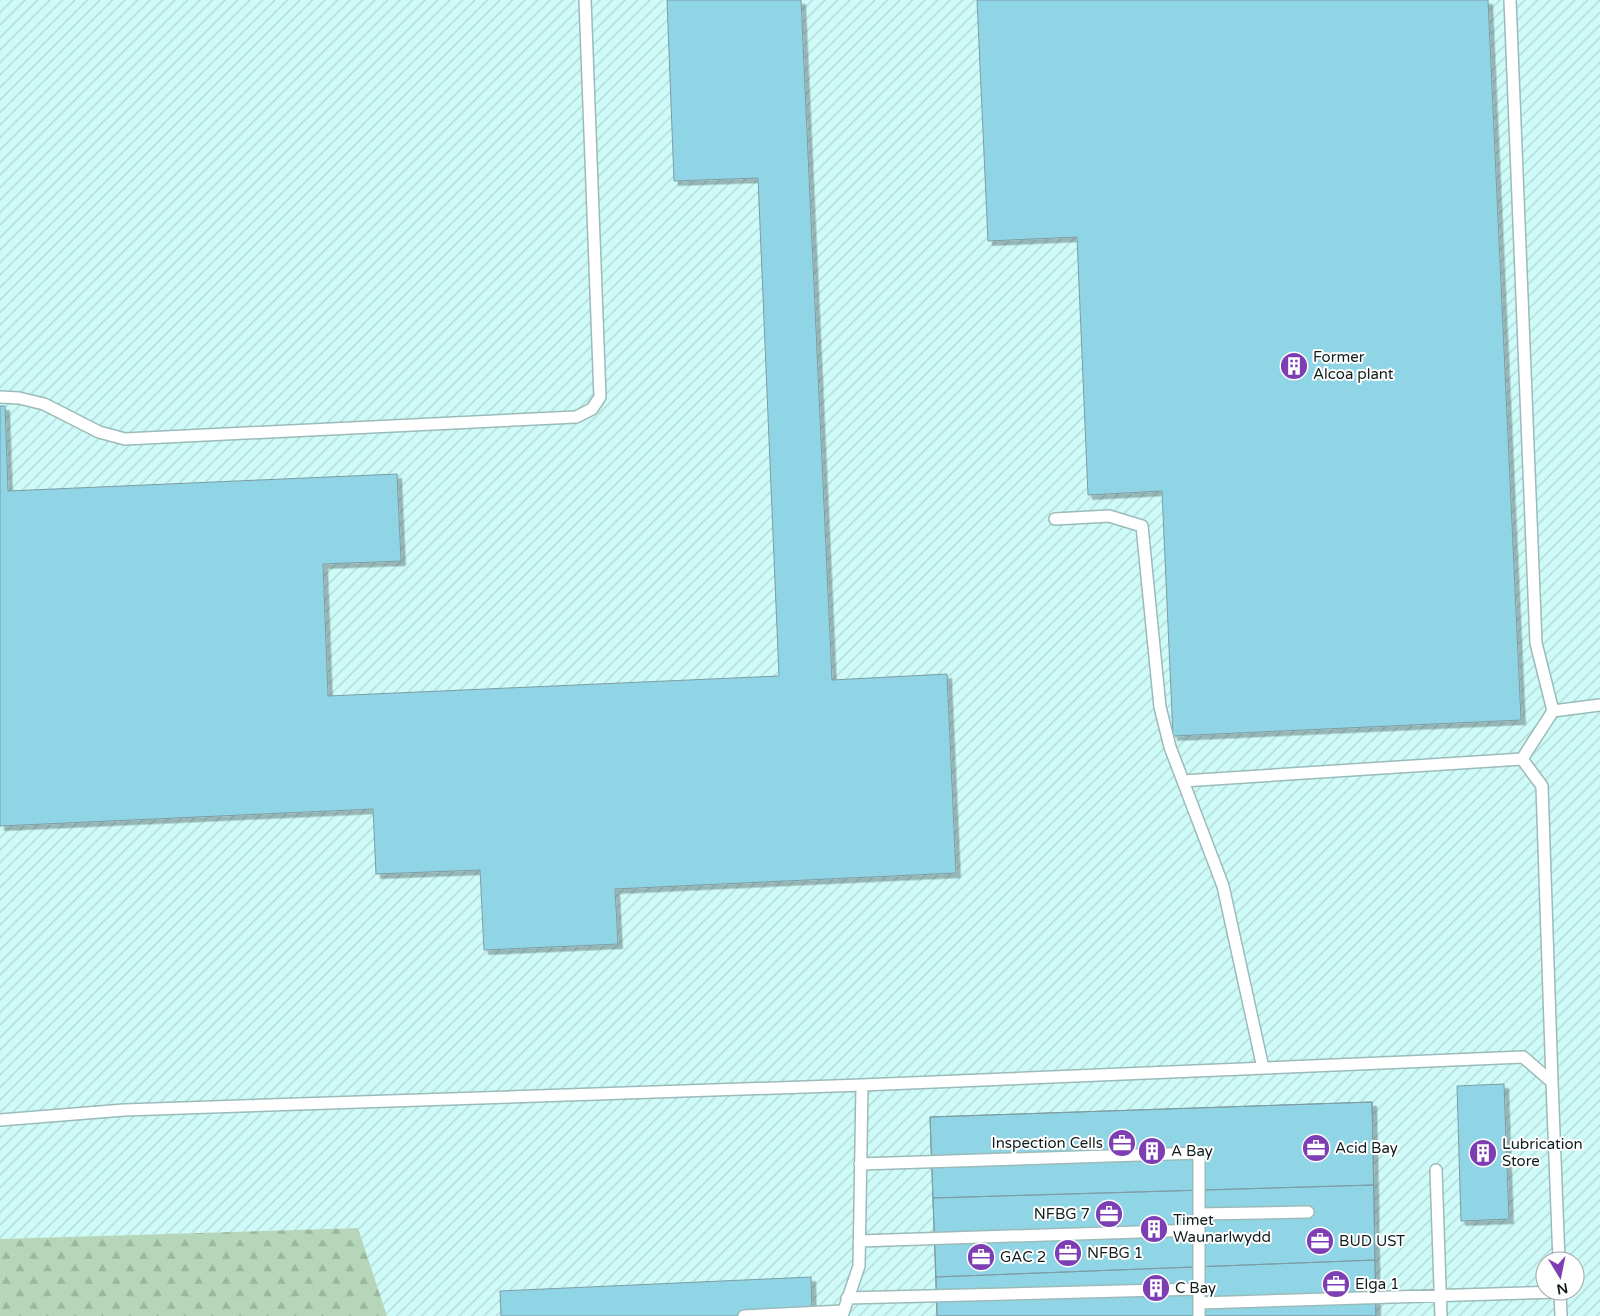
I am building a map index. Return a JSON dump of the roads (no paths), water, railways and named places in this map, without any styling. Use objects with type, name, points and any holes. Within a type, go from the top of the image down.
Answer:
[{"type":"lane","points":[[0,396],[44,404],[100,432],[125,439],[576,417],[592,410],[600,397],[585,0]]},
{"type":"lane","points":[[1510,0],[1536,643],[1553,711],[1522,758]]},
{"type":"lane","points":[[1055,519],[1109,516],[1142,526],[1160,707],[1170,747],[1223,886],[1263,1068]]},
{"type":"lane","points":[[1553,711],[1600,705]]},
{"type":"lane","points":[[1183,781],[1522,758]]},
{"type":"lane","points":[[1522,758],[1542,786],[1559,1251]]},
{"type":"lane","points":[[0,1120],[124,1110],[862,1085],[1523,1057],[1552,1082]]},
{"type":"lane","points":[[744,1316],[842,1314],[859,1266],[862,1085]]},
{"type":"lane","points":[[860,1164],[1200,1153],[1199,1316]]},
{"type":"lane","points":[[1436,1170],[1441,1316]]},
{"type":"lane","points":[[1200,1214],[1308,1212]]},
{"type":"lane","points":[[859,1241],[1200,1230]]},
{"type":"lane","points":[[847,1298],[1199,1289]]},
{"type":"lane","points":[[1199,1303],[1535,1293]]},
{"type":"lane","points":[[1560,1301],[1561,1316]]},
{"type":"place","name":"Former Alcoa plant","points":[[1294,366]]},
{"type":"place","name":"Inspection Cells","points":[[1122,1143]]},
{"type":"place","name":"Acid Bay","points":[[1316,1148]]},
{"type":"place","name":"A Bay","points":[[1152,1151]]},
{"type":"place","name":"Lubrication Store","points":[[1483,1153]]},
{"type":"place","name":"NFBG 7","points":[[1109,1214]]},
{"type":"place","name":"Timet Waunarlwydd","points":[[1154,1229]]},
{"type":"place","name":"BUD UST","points":[[1320,1241]]},
{"type":"place","name":"NFBG 1","points":[[1068,1253]]},
{"type":"place","name":"GAC 2","points":[[981,1257]]},
{"type":"place","name":"Elga 1","points":[[1336,1284]]},
{"type":"place","name":"C Bay","points":[[1156,1288]]}]
